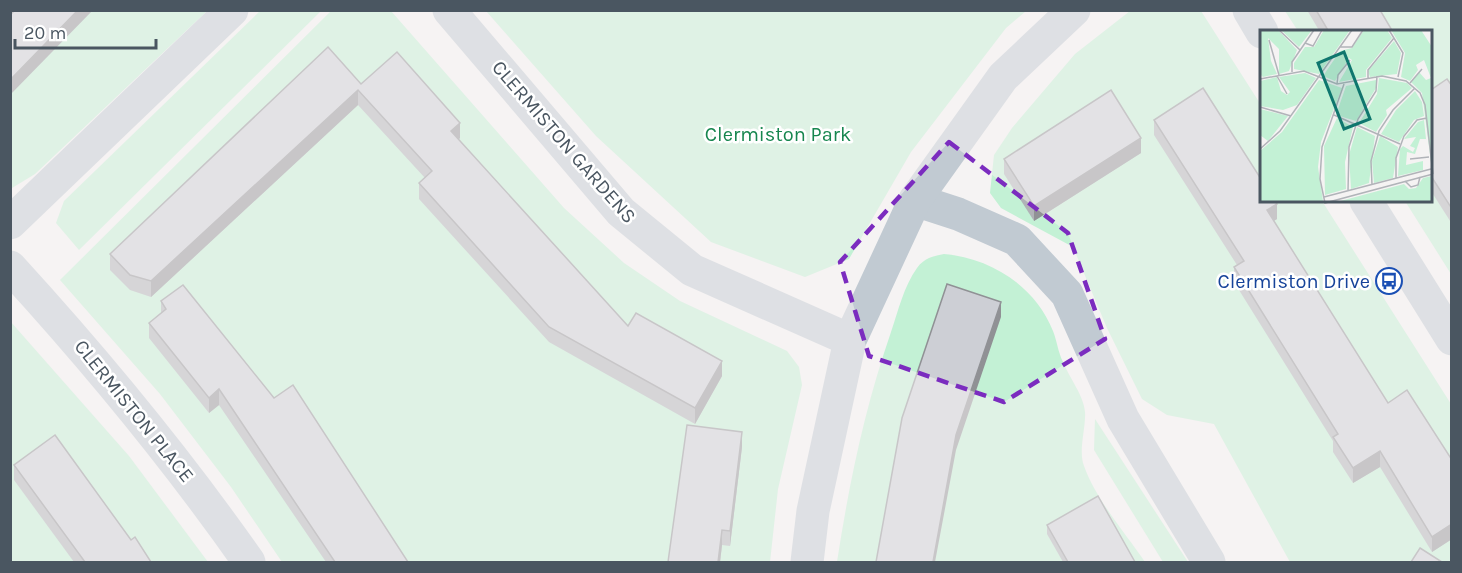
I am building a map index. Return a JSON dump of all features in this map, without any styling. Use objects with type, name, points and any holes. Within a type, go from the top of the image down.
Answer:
[{"type":"street","points":[[10,223],[232,10]]},
{"type":"street","name":"CLERMISTON GARDENS","points":[[449,10],[621,212],[692,270],[850,340]]},
{"type":"street","points":[[807,562],[813,511],[850,340],[915,200],[1003,77],[1074,10]]},
{"type":"street","points":[[1249,10],[1261,30]]},
{"type":"street","points":[[915,200],[958,214],[1017,240],[1067,294],[1124,419],[1209,562]]},
{"type":"street","points":[[1367,202],[1452,339]]},
{"type":"street","name":"CLERMISTON PLACE","points":[[10,267],[110,380],[195,486],[249,562]]},
{"type":"highlighted area","points":[[949,142],[1068,233],[1105,339],[1004,402],[869,356],[840,262]]},
{"type":"green space","points":[[10,11],[207,11],[35,174],[12,188]]},
{"type":"green space","points":[[260,11],[321,11],[79,250],[56,223],[64,201]]},
{"type":"green space","points":[[331,11],[391,11],[564,208],[624,263],[680,301],[787,351],[799,367],[802,385],[778,489],[770,562],[282,562],[231,487],[160,394],[60,280]]},
{"type":"green space","name":"Clermiston Park","points":[[486,11],[1026,11],[1006,28],[911,152],[849,259],[805,277],[711,242],[596,136]]},
{"type":"green space","points":[[1130,11],[1201,11],[1260,103],[1260,202],[1323,202],[1451,404],[1451,562],[1290,562],[1214,424],[1167,415],[1142,399],[1107,328],[1073,247],[1001,208],[990,193],[994,155],[1012,128],[1075,54]]},
{"type":"green space","points":[[1285,11],[1451,11],[1451,274],[1406,202],[1432,202],[1432,30],[1297,30]]},
{"type":"green space","points":[[944,254],[978,261],[1009,277],[1023,288],[1045,315],[1053,331],[1061,358],[1084,406],[1082,460],[1084,466],[1103,503],[1145,562],[837,562],[866,417],[902,299],[912,275],[920,265],[929,258]]},
{"type":"green space","points":[[10,321],[129,456],[208,562],[11,562]]},
{"type":"green space","points":[[1095,419],[1188,562],[1163,562],[1094,450]]},
{"type":"building","points":[[15,10],[78,10],[10,80],[10,15]]},
{"type":"building","points":[[1316,10],[1380,10],[1392,30],[1328,30]]},
{"type":"building","points":[[328,47],[361,84],[397,52],[460,123],[451,131],[628,326],[636,313],[722,361],[695,408],[549,327],[419,183],[432,171],[358,90],[151,281],[130,275],[110,254]]},
{"type":"building","points":[[1447,79],[1452,86],[1452,209],[1432,178],[1432,89]]},
{"type":"building","points":[[1203,88],[1260,177],[1260,202],[1276,202],[1277,204],[1267,210],[1388,403],[1407,390],[1452,460],[1452,524],[1432,537],[1380,451],[1353,468],[1333,437],[1338,434],[1234,267],[1244,261],[1154,120]]},
{"type":"building","points":[[1111,90],[1141,138],[1034,206],[1004,159]]},
{"type":"building","points":[[947,284],[1001,302],[956,435],[933,562],[876,562],[902,418]]},
{"type":"building","points":[[183,285],[274,398],[293,385],[408,562],[335,562],[219,389],[209,398],[149,323],[166,309],[161,301]]},
{"type":"building","points":[[687,425],[742,432],[730,531],[722,530],[718,562],[668,562]]},
{"type":"building","points":[[55,435],[131,540],[135,537],[151,562],[85,562],[14,465]]},
{"type":"building","points":[[1098,496],[1135,562],[1068,562],[1047,525]]},
{"type":"building","points":[[1420,548],[1442,562],[1411,562]]},
{"type":"place","name":"Clermiston Drive","points":[[1389,281]]}]
